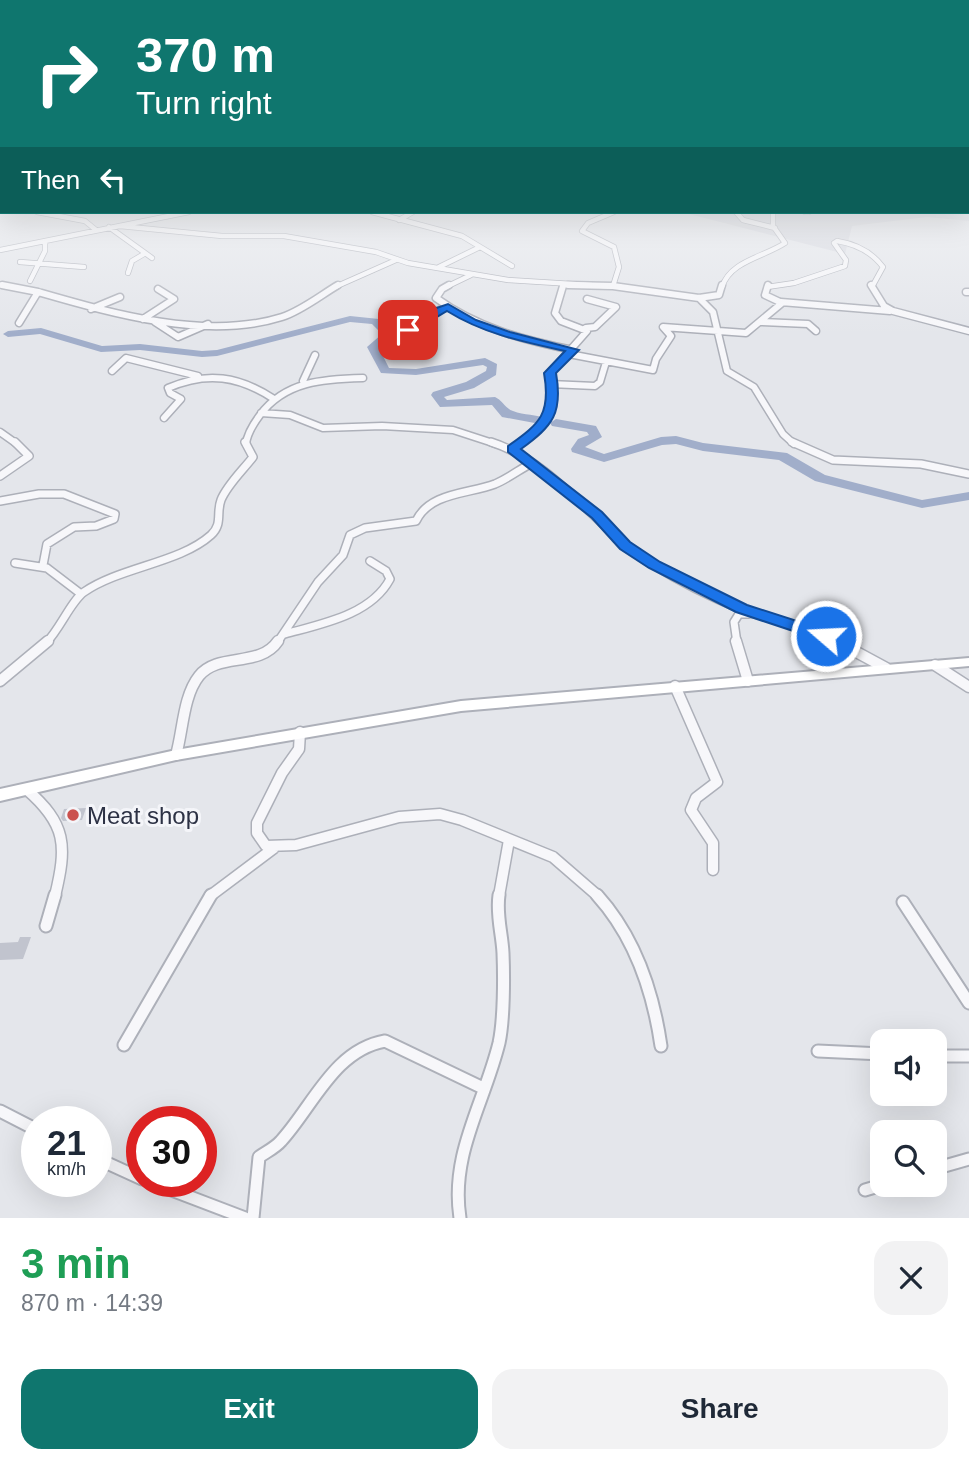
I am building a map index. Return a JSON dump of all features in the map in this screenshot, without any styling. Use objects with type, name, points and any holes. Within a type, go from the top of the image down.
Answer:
[{"type":"main road","points":[[0,795],[176,755],[461,706],[969,662]]},
{"type":"street","points":[[79,220],[85,221],[96,230]]},
{"type":"street","points":[[0,250],[140,220]]},
{"type":"street","points":[[399,220],[449,231],[510,265],[496,278]]},
{"type":"street","points":[[596,220],[584,225],[582,231],[614,247],[619,267],[613,286]]},
{"type":"street","points":[[743,220],[775,228]]},
{"type":"street","points":[[120,226],[222,236],[281,236],[376,252],[396,260],[471,275],[563,286],[613,286],[699,298],[719,295],[725,277],[740,270],[750,259],[785,243],[775,228],[774,220]]},
{"type":"street","points":[[109,228],[152,258]]},
{"type":"street","points":[[30,281],[45,242]]},
{"type":"street","points":[[893,311],[884,306],[872,286],[883,267],[859,245],[848,242],[834,243],[846,260],[845,266],[794,283],[768,285],[765,295],[781,302],[893,311],[969,331]]},
{"type":"street","points":[[435,268],[480,247]]},
{"type":"street","points":[[128,273],[132,261],[144,254]]},
{"type":"street","points":[[0,285],[38,292],[91,309],[153,321],[239,324],[283,317],[339,285],[396,260]]},
{"type":"street","points":[[20,262],[84,267]]},
{"type":"street","points":[[471,275],[435,296],[472,322],[516,337],[606,362],[653,370],[656,359],[671,336],[663,327],[746,333],[779,309],[781,302]]},
{"type":"street","points":[[563,286],[555,313],[561,321],[586,328],[595,327],[616,307],[587,299]]},
{"type":"street","points":[[143,319],[174,299],[158,289]]},
{"type":"street","points":[[19,323],[38,292]]},
{"type":"street","points":[[91,309],[120,297]]},
{"type":"street","points":[[699,298],[708,304],[718,330],[727,371],[754,387],[776,425],[795,445],[826,458],[921,464],[969,474]]},
{"type":"street","points":[[405,335],[432,313],[448,307]]},
{"type":"street","points":[[153,321],[178,337],[211,323]]},
{"type":"street","points":[[762,322],[807,324],[816,331]]},
{"type":"street","points":[[513,449],[542,428],[554,399],[550,373],[571,352],[587,331],[586,328]]},
{"type":"street","points":[[303,381],[315,355]]},
{"type":"street","points":[[112,371],[126,358],[154,361],[167,369],[198,376],[238,377],[274,399]]},
{"type":"street","points":[[550,384],[595,386],[600,382],[606,362]]},
{"type":"street","points":[[164,418],[181,398],[170,393],[168,388],[198,376]]},
{"type":"street","points":[[0,681],[30,659],[59,630],[80,594],[101,582],[174,555],[215,530],[220,522],[221,501],[253,457],[244,442],[261,413],[274,399],[303,381],[363,378]]},
{"type":"street","points":[[261,413],[290,415],[323,428],[382,426],[453,430],[513,449],[597,515],[635,554],[701,591],[767,617],[826,636],[886,668]]},
{"type":"street","points":[[0,432],[25,449],[29,456],[0,476]]},
{"type":"street","points":[[176,755],[201,673],[209,668],[266,654],[285,634],[318,582],[342,555],[350,535],[365,528],[416,521],[421,512],[459,491],[495,484],[530,464]]},
{"type":"street","points":[[0,501],[55,491],[93,501],[101,509],[116,516],[96,526],[75,527],[47,544],[43,565]]},
{"type":"street","points":[[285,634],[338,618],[383,593],[390,579],[386,571],[370,561]]},
{"type":"street","points":[[15,563],[43,565],[55,570],[69,587],[80,594]]},
{"type":"street","points":[[747,681],[740,662],[734,621],[739,614],[767,617]]},
{"type":"street","points":[[935,665],[969,687]]},
{"type":"street","points":[[675,686],[717,782],[696,797],[691,810],[713,843],[713,870]]},
{"type":"street","points":[[274,848],[260,841],[257,823],[282,773],[299,749],[300,732]]},
{"type":"street","points":[[26,789],[53,815],[57,824],[61,867],[46,926]]},
{"type":"street","points":[[124,1045],[213,892],[274,848],[415,814],[457,816],[559,861],[589,887],[614,915],[649,981],[661,1046]]},
{"type":"street","points":[[460,1218],[456,1193],[459,1161],[499,1042],[503,953],[497,909],[509,840]]},
{"type":"street","points":[[904,902],[969,1003]]},
{"type":"street","points":[[253,1218],[259,1157],[282,1140],[330,1076],[372,1042],[385,1041],[483,1088]]},
{"type":"street","points":[[818,1051],[870,1053]]},
{"type":"street","points":[[947,1056],[969,1056]]},
{"type":"street","points":[[0,1111],[21,1122]]},
{"type":"street","points":[[947,1165],[969,1159]]},
{"type":"street","points":[[865,1190],[870,1189]]},
{"type":"street","points":[[190,1197],[245,1218]]},
{"type":"shaded area","points":[[712,220],[903,220],[852,226],[845,254]]},
{"type":"building","name":"Meat shop","points":[[86,808],[82,820],[63,821],[61,818],[64,809]]},
{"type":"building","points":[[20,937],[31,937],[23,959],[0,960],[0,943],[18,942]]},
{"type":"waterway","points":[[8,334],[41,331],[101,349],[140,347],[202,354],[217,353],[350,319],[375,321],[388,333],[382,342],[373,347],[385,371],[416,372],[485,361],[493,366],[492,373],[470,385],[437,395],[444,404],[495,401],[506,414],[540,420]]},
{"type":"waterway","points":[[556,423],[592,429],[596,437],[583,442],[577,449],[604,458],[661,441],[676,440],[703,447],[782,456],[820,478],[922,504],[969,496]]},
{"type":"place","name":"Meat shop","points":[[73,815]]},
{"type":"route","points":[[408,330],[432,313],[448,307],[472,322],[524,340],[573,350],[550,373],[550,388],[554,399],[542,428],[513,449],[538,472],[597,515],[615,537],[635,554],[701,591],[741,609],[826,636]]}]
